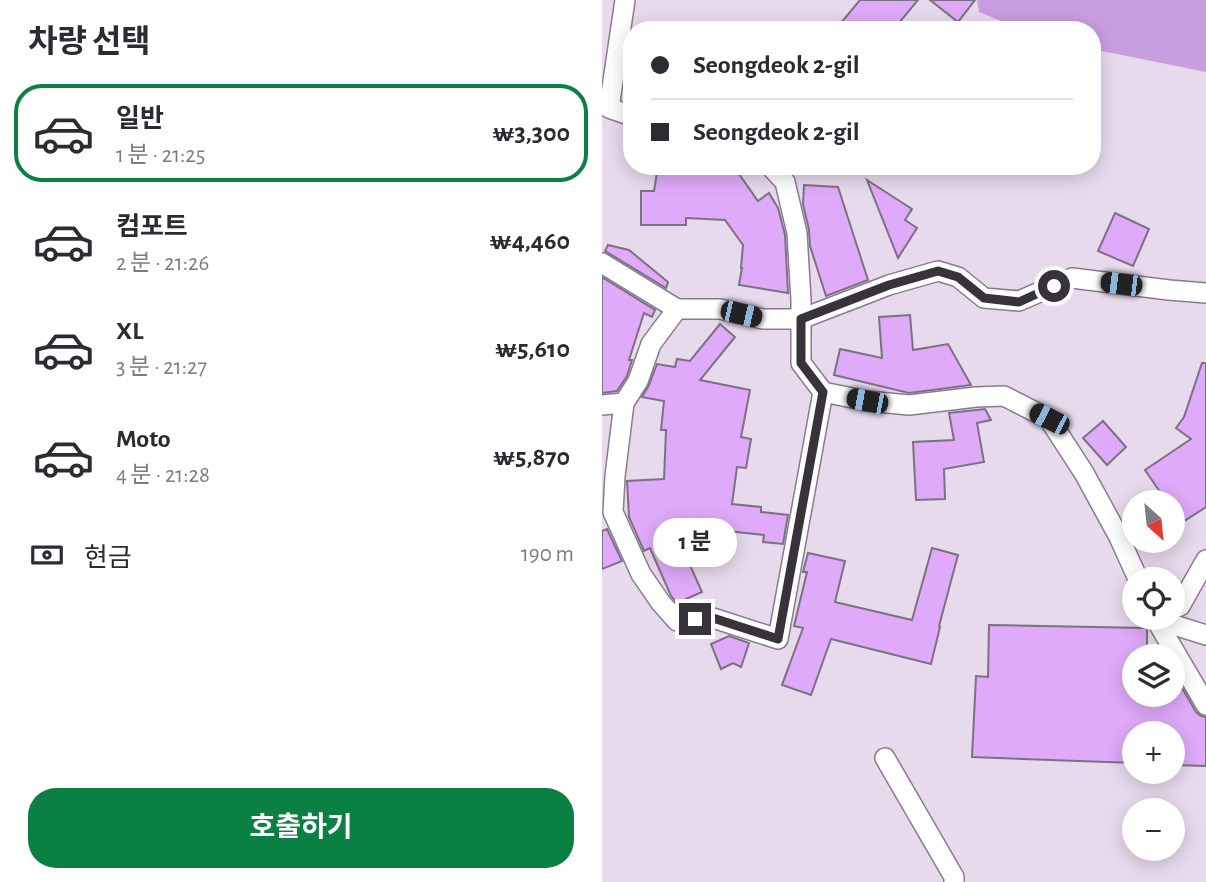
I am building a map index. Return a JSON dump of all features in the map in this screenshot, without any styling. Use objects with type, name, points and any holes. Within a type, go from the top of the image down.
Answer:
[{"type":"street","points":[[623,113],[609,108],[625,0]]},
{"type":"street","points":[[778,175],[785,182],[797,233],[801,363],[823,392],[867,401],[909,405],[1004,396],[1049,419],[1084,473],[1133,567]]},
{"type":"street","points":[[602,263],[677,309],[720,309],[763,319],[801,319],[889,285],[938,271],[958,277],[984,298],[1019,302],[1072,278],[1206,293]]},
{"type":"street","points":[[677,309],[651,344],[638,381],[624,403],[613,512],[641,574],[677,621],[713,618],[778,639],[823,392]]},
{"type":"street","points":[[602,405],[624,403]]},
{"type":"street","points":[[1185,597],[1206,560]]},
{"type":"street","points":[[1185,628],[1206,635]]},
{"type":"street","points":[[1163,630],[1206,705]]},
{"type":"street","points":[[885,758],[954,877],[954,882]]},
{"type":"shaded area","points":[[977,0],[1206,0],[1206,72],[1101,51],[1101,21],[1001,21],[979,12]]},
{"type":"building","points":[[860,0],[918,0],[900,21],[842,21]]},
{"type":"building","points":[[930,0],[975,0],[957,21]]},
{"type":"building","points":[[657,175],[740,175],[758,201],[769,193],[778,208],[785,235],[788,293],[739,285],[743,245],[725,220],[686,218],[686,225],[641,225],[641,191],[654,191]]},
{"type":"building","points":[[867,180],[912,209],[905,220],[917,228],[898,258]]},
{"type":"building","points":[[804,185],[838,187],[868,280],[826,296],[810,246],[803,204]]},
{"type":"building","points":[[1115,213],[1149,229],[1133,266],[1098,251]]},
{"type":"building","points":[[608,245],[629,250],[668,282],[666,288],[605,251]]},
{"type":"building","points":[[602,277],[655,310],[652,317],[644,313],[629,360],[632,360],[627,376],[617,391],[602,393]]},
{"type":"building","points":[[910,315],[913,350],[948,344],[971,385],[909,393],[834,375],[840,349],[882,358],[879,317]]},
{"type":"building","points":[[720,324],[735,337],[700,380],[750,390],[741,437],[751,439],[746,468],[737,467],[732,504],[761,507],[761,512],[788,515],[783,544],[763,542],[764,535],[672,525],[702,592],[677,603],[671,596],[650,548],[644,551],[629,517],[627,481],[664,479],[666,430],[661,430],[664,401],[642,397],[657,364],[675,367],[677,359],[690,361]]},
{"type":"building","points":[[1202,363],[1206,363],[1206,507],[1185,521],[1185,490],[1159,490],[1145,470],[1191,439],[1176,428],[1184,417]]},
{"type":"building","points":[[985,409],[991,420],[977,423],[984,462],[944,469],[945,499],[916,500],[913,442],[954,440],[949,413]]},
{"type":"building","points":[[1103,421],[1126,447],[1107,465],[1083,438]]},
{"type":"building","points":[[607,529],[622,561],[602,569],[602,531]]},
{"type":"building","points":[[932,548],[958,555],[931,664],[831,639],[811,695],[782,685],[803,628],[794,626],[807,572],[803,572],[808,553],[845,561],[835,602],[912,620]]},
{"type":"building","points":[[989,625],[1147,630],[1147,644],[1122,644],[1122,707],[1185,707],[1185,693],[1196,712],[1206,717],[1206,766],[1185,765],[1185,721],[1122,721],[1122,763],[972,757],[976,676],[988,677]]},
{"type":"building","points":[[729,636],[749,643],[741,667],[733,663],[721,669],[711,644]]},
{"type":"route","points":[[695,619],[713,618],[778,639],[823,392],[801,363],[801,319],[889,285],[938,271],[958,277],[984,298],[1019,302],[1054,286]]}]
